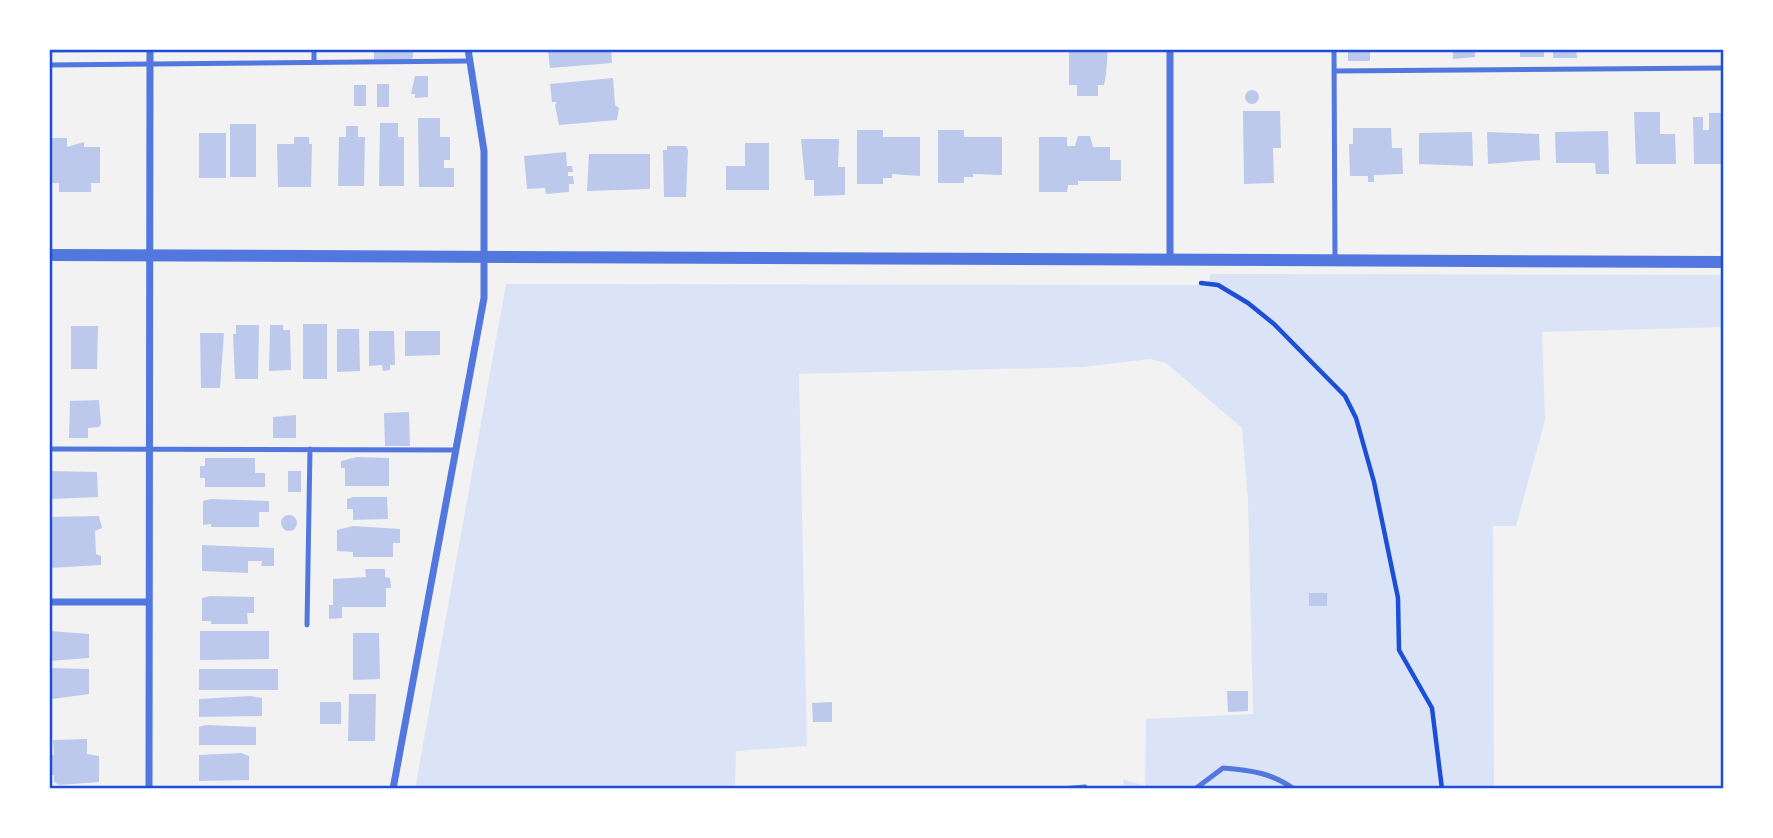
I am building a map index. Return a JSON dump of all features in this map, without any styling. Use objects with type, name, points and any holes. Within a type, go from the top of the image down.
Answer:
[{"type":"street","points":[[149,789],[150,49]]},
{"type":"street","points":[[393,789],[484,298],[484,151],[468,49]]},
{"type":"street","points":[[1170,49],[1170,259]]},
{"type":"street","points":[[49,255],[1724,262]]},
{"type":"street","points":[[49,602],[149,602]]},
{"type":"lane","points":[[314,49],[314,62]]},
{"type":"lane","points":[[1334,49],[1335,260]]},
{"type":"lane","points":[[49,65],[470,61]]},
{"type":"lane","points":[[1335,71],[1724,68]]},
{"type":"lane","points":[[49,449],[456,450]]},
{"type":"lane","points":[[307,625],[310,449]]},
{"type":"lane","points":[[1195,789],[1223,768],[1254,770],[1282,780],[1294,789]]},
{"type":"lane","points":[[1061,789],[1085,786],[1086,789]]},
{"type":"path","points":[[1201,283],[1218,285],[1248,303],[1273,324],[1345,396],[1374,482],[1398,598],[1399,650],[1432,708],[1441,789]]},
{"type":"shaded area","points":[[1210,274],[1724,275],[1724,327],[1542,332],[1545,420],[1516,526],[1493,526],[1494,789],[1124,789],[1123,779],[1145,786],[1146,719],[1253,714],[1248,500],[1242,428],[1166,363],[1150,359],[1082,367],[799,374],[807,746],[736,751],[735,789],[415,789],[506,284],[1209,285]]},
{"type":"building","points":[[49,49],[97,49],[97,52],[51,53]]},
{"type":"building","points":[[374,49],[413,49],[413,57],[410,60],[374,60]]},
{"type":"building","points":[[553,49],[611,49],[612,63],[550,68],[548,51]]},
{"type":"building","points":[[1069,49],[1108,49],[1104,85],[1098,85],[1098,96],[1077,96],[1077,85],[1069,85]]},
{"type":"building","points":[[1246,49],[1271,49],[1271,51],[1246,52]]},
{"type":"building","points":[[1348,49],[1370,49],[1370,61],[1348,61]]},
{"type":"building","points":[[1453,49],[1475,49],[1475,57],[1453,59]]},
{"type":"building","points":[[1520,49],[1544,49],[1544,57],[1520,57]]},
{"type":"building","points":[[1553,49],[1576,49],[1577,58],[1553,58]]},
{"type":"building","points":[[415,76],[428,76],[428,97],[415,98],[415,94],[411,94]]},
{"type":"building","points":[[613,78],[615,105],[619,108],[617,120],[559,125],[555,105],[557,102],[552,102],[550,84]]},
{"type":"building","points":[[377,84],[389,84],[389,107],[377,107]]},
{"type":"building","points":[[354,85],[366,85],[366,106],[354,106]]},
{"type":"building","points":[[1249,90],[1255,90],[1259,97],[1255,104],[1249,104],[1245,100],[1245,94]]},
{"type":"building","points":[[1243,111],[1280,111],[1281,148],[1273,148],[1274,183],[1244,184]]},
{"type":"building","points":[[1634,112],[1660,112],[1660,134],[1675,134],[1676,164],[1636,164]]},
{"type":"building","points":[[1709,113],[1724,113],[1724,164],[1694,164],[1693,117],[1703,117],[1703,130],[1709,130]]},
{"type":"building","points":[[418,118],[440,118],[440,137],[450,137],[450,160],[444,160],[444,168],[454,168],[454,187],[419,187]]},
{"type":"building","points":[[380,123],[398,123],[398,137],[404,137],[404,186],[379,186]]},
{"type":"building","points":[[230,124],[256,124],[256,177],[230,177]]},
{"type":"building","points":[[346,126],[358,126],[358,137],[365,137],[364,186],[338,186],[339,137],[346,137]]},
{"type":"building","points":[[1353,128],[1391,128],[1392,148],[1402,148],[1403,174],[1374,175],[1374,182],[1368,182],[1368,176],[1350,176],[1349,144],[1353,144]]},
{"type":"building","points":[[857,130],[883,130],[883,137],[920,137],[920,176],[892,174],[892,178],[883,178],[883,184],[857,184]]},
{"type":"building","points":[[938,130],[964,130],[964,137],[1002,137],[1002,175],[973,174],[973,177],[964,177],[964,183],[938,183]]},
{"type":"building","points":[[1608,131],[1609,174],[1596,174],[1595,163],[1556,163],[1555,132]]},
{"type":"building","points":[[1472,132],[1473,166],[1419,164],[1419,133]]},
{"type":"building","points":[[1487,132],[1539,134],[1540,160],[1488,164]]},
{"type":"building","points":[[199,133],[226,133],[226,178],[199,178]]},
{"type":"building","points":[[1078,136],[1090,136],[1093,147],[1110,147],[1110,160],[1121,160],[1121,181],[1078,181],[1078,185],[1068,185],[1067,192],[1039,192],[1039,137],[1067,137],[1067,146],[1075,146]]},
{"type":"building","points":[[294,137],[309,137],[309,144],[312,144],[311,187],[278,187],[277,144],[294,144]]},
{"type":"building","points":[[52,138],[67,138],[67,147],[84,142],[84,147],[100,147],[100,183],[91,183],[91,192],[59,192],[59,183],[50,183]]},
{"type":"building","points":[[801,139],[839,139],[838,167],[845,167],[845,195],[814,196],[814,180],[805,180]]},
{"type":"building","points":[[745,143],[769,143],[769,190],[726,190],[726,166],[745,166]]},
{"type":"building","points":[[667,146],[686,146],[688,150],[686,197],[664,197],[663,150],[667,150]]},
{"type":"building","points":[[566,152],[567,166],[572,166],[573,172],[568,172],[568,176],[573,176],[574,184],[569,184],[569,192],[546,194],[545,188],[527,189],[524,156]]},
{"type":"building","points":[[589,154],[650,154],[650,189],[587,191]]},
{"type":"building","points":[[303,324],[327,324],[327,379],[303,379]]},
{"type":"building","points":[[236,325],[259,325],[258,379],[235,379],[233,334],[236,334]]},
{"type":"building","points":[[270,325],[283,325],[283,330],[290,330],[291,370],[269,371]]},
{"type":"building","points":[[71,326],[98,326],[97,369],[71,369]]},
{"type":"building","points":[[337,329],[359,329],[360,371],[337,372]]},
{"type":"building","points":[[369,331],[394,331],[395,365],[390,365],[390,370],[383,371],[382,365],[369,366]]},
{"type":"building","points":[[405,331],[440,331],[440,355],[405,356]]},
{"type":"building","points":[[200,333],[224,333],[220,388],[201,388]]},
{"type":"building","points":[[99,400],[99,427],[88,428],[88,438],[69,438],[70,401]]},
{"type":"building","points":[[409,412],[410,446],[385,446],[384,413]]},
{"type":"building","points":[[296,415],[296,438],[273,438],[273,417]]},
{"type":"building","points":[[357,457],[389,458],[389,486],[345,486],[345,468],[341,468],[341,461]]},
{"type":"building","points":[[205,458],[255,458],[255,473],[265,473],[265,487],[205,487],[205,478],[200,478],[200,466],[205,466]]},
{"type":"building","points":[[50,471],[97,472],[98,497],[50,499]]},
{"type":"building","points":[[288,471],[301,471],[301,492],[288,492]]},
{"type":"building","points":[[387,497],[388,519],[353,520],[353,509],[347,509],[347,499]]},
{"type":"building","points":[[203,501],[269,501],[269,512],[259,512],[259,527],[211,527],[211,524],[203,525]]},
{"type":"building","points":[[289,515],[297,523],[289,531],[281,523]]},
{"type":"building","points":[[99,516],[102,528],[95,531],[96,554],[101,556],[101,565],[49,568],[49,517]]},
{"type":"building","points":[[353,526],[400,529],[400,543],[393,543],[393,557],[353,557],[353,552],[337,551],[337,530]]},
{"type":"building","points":[[202,545],[274,548],[274,566],[261,566],[262,561],[248,561],[248,573],[202,571]]},
{"type":"building","points":[[365,569],[385,569],[385,577],[390,578],[391,588],[386,588],[386,607],[342,607],[342,618],[329,619],[329,605],[333,605],[333,579],[366,577]]},
{"type":"building","points":[[1309,593],[1327,593],[1327,606],[1309,606]]},
{"type":"building","points":[[254,597],[254,613],[247,613],[248,624],[211,624],[211,621],[202,621],[202,598]]},
{"type":"building","points":[[49,631],[89,634],[89,658],[49,661]]},
{"type":"building","points":[[200,631],[269,631],[269,659],[200,660]]},
{"type":"building","points":[[353,633],[379,633],[380,679],[353,680]]},
{"type":"building","points":[[49,668],[89,669],[89,694],[52,699],[52,705],[49,705]]},
{"type":"building","points":[[199,669],[278,669],[278,690],[199,690]]},
{"type":"building","points":[[1227,691],[1248,691],[1248,711],[1228,712]]},
{"type":"building","points":[[349,694],[376,694],[375,741],[348,741]]},
{"type":"building","points":[[250,696],[262,698],[262,716],[199,717],[199,699]]},
{"type":"building","points":[[320,702],[341,702],[341,724],[320,724]]},
{"type":"building","points":[[832,702],[832,722],[813,722],[812,703]]},
{"type":"building","points":[[199,727],[256,727],[256,745],[199,745]]},
{"type":"building","points":[[87,739],[87,754],[99,756],[99,782],[59,785],[54,782],[54,775],[49,776],[49,755],[54,755],[53,740]]},
{"type":"building","points":[[241,753],[249,756],[249,780],[199,781],[199,755]]}]
